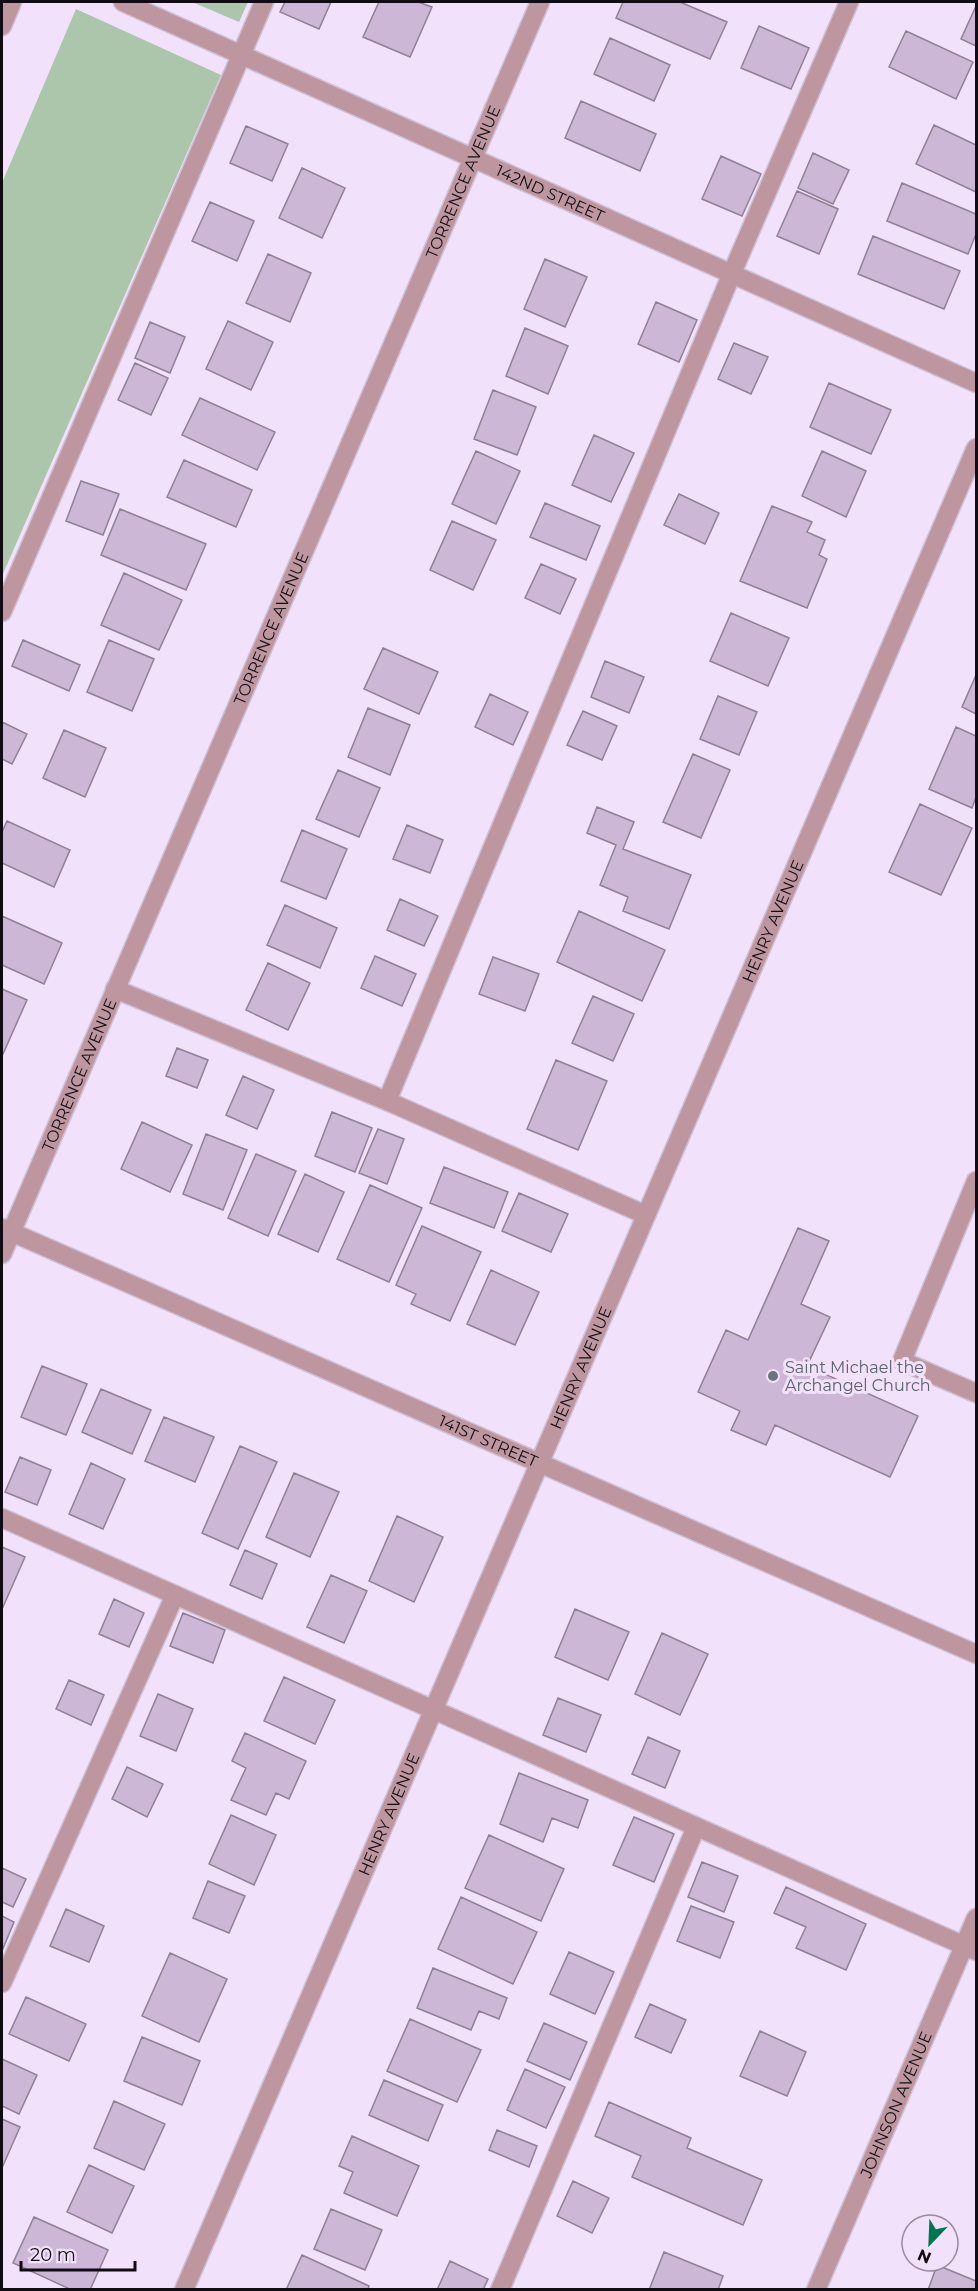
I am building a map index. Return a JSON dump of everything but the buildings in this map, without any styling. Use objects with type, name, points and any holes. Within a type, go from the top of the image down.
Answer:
[{"type":"street","points":[[2,26],[12,2]]},
{"type":"street","name":"142ND STREET","points":[[123,2],[976,383]]},
{"type":"street","points":[[2,612],[264,2]]},
{"type":"street","name":"TORRENCE AVENUE","points":[[2,1254],[6,1230],[116,989],[540,2]]},
{"type":"street","points":[[387,1101],[732,273],[849,2]]},
{"type":"street","name":"HENRY AVENUE","points":[[184,2289],[976,448]]},
{"type":"street","points":[[116,989],[387,1101],[646,1215]]},
{"type":"street","points":[[976,1181],[902,1361],[976,1393]]},
{"type":"street","name":"141ST STREET","points":[[6,1230],[976,1654]]},
{"type":"street","points":[[2,1518],[971,1948]]},
{"type":"street","points":[[2,1983],[175,1595]]},
{"type":"street","points":[[500,2289],[696,1827]]},
{"type":"street","name":"JOHNSON AVENUE","points":[[816,2289],[971,1948],[976,1918]]},
{"type":"green space","points":[[192,2],[248,2],[239,22]]},
{"type":"green space","points":[[76,9],[221,75],[2,576],[2,183]]},
{"type":"place","name":"Saint Michael the Archangel Church","points":[[773,1376]]}]
